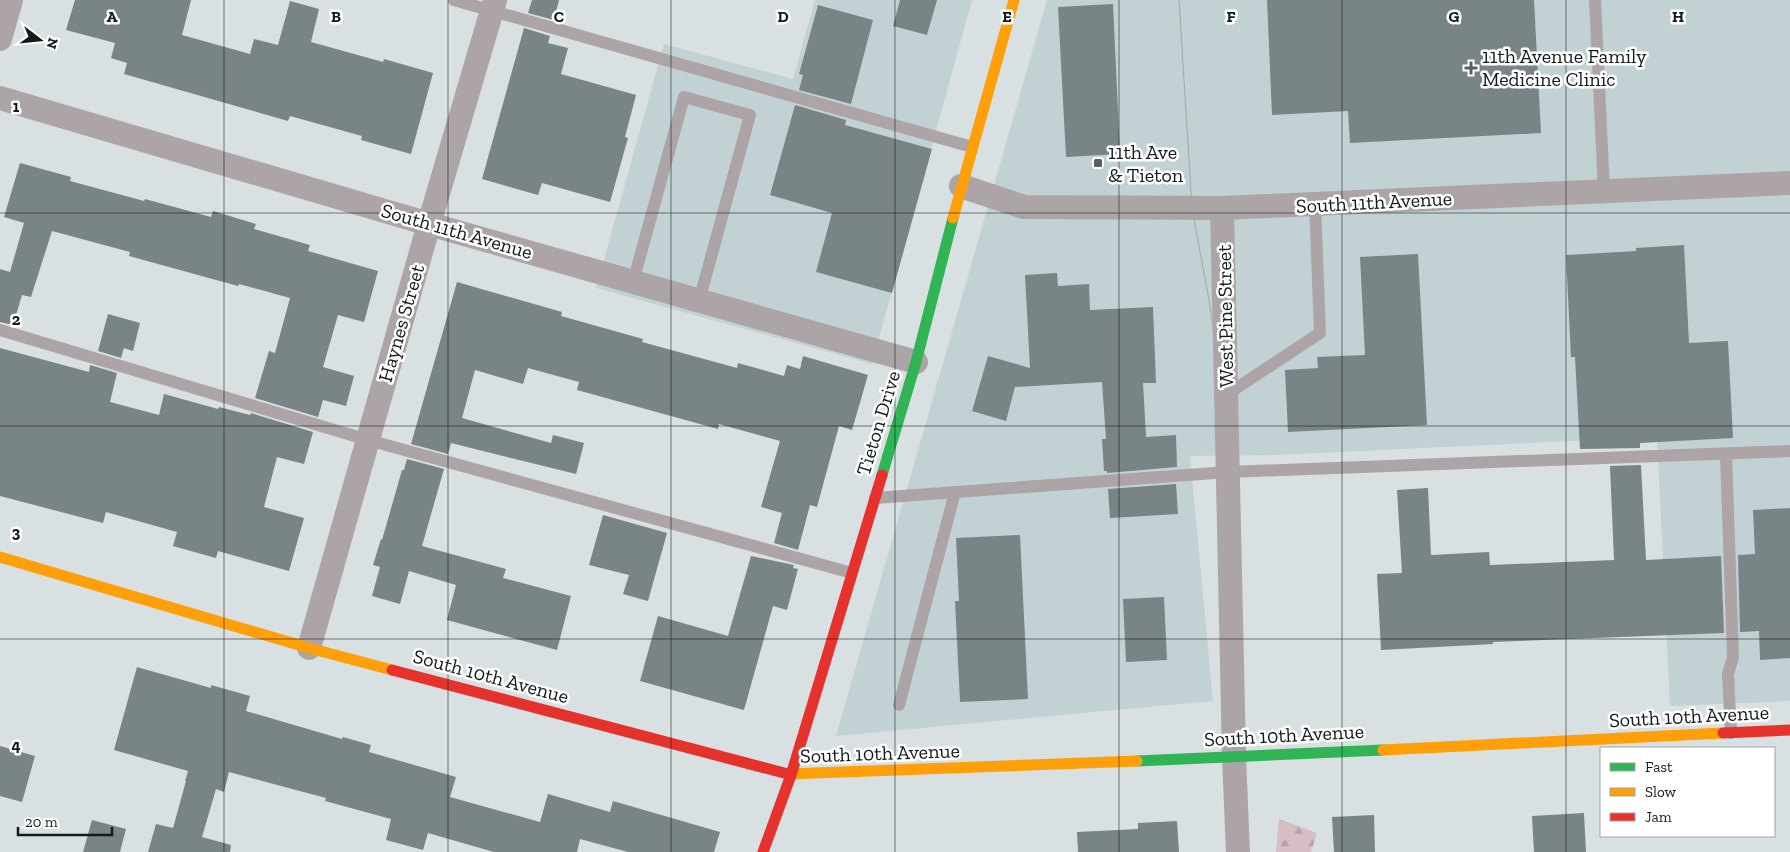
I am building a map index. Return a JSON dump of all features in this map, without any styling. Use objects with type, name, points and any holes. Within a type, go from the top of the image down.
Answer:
[{"type":"street","points":[[0,39],[11,0]]},
{"type":"street","name":"Tieton Drive","points":[[763,852],[791,775],[916,362],[961,186],[1014,0]]},
{"type":"street","name":"Haynes Street","points":[[309,648],[429,224],[494,5]]},
{"type":"street","name":"South 11th Avenue","points":[[0,98],[429,224],[916,362]]},
{"type":"street","name":"South 11th Avenue","points":[[961,186],[1024,207],[1222,208],[1790,183]]},
{"type":"street","name":"West Pine Street","points":[[1222,208],[1234,757],[1238,852]]},
{"type":"street","name":"South 10th Avenue","points":[[0,557],[309,648],[791,775],[1234,757],[1790,730]]},
{"type":"lane","points":[[454,0],[494,5],[972,147]]},
{"type":"lane","points":[[1595,0],[1604,191]]},
{"type":"lane","points":[[633,282],[684,97],[750,115],[699,301]]},
{"type":"lane","points":[[1226,394],[1320,333],[1315,204]]},
{"type":"lane","points":[[0,330],[368,440],[852,573]]},
{"type":"lane","points":[[875,498],[1228,472],[1790,451]]},
{"type":"lane","points":[[1726,454],[1733,657],[1728,674],[1731,733]]},
{"type":"lane","points":[[899,705],[956,492]]},
{"type":"shaded area","points":[[815,0],[972,0],[872,364],[596,288],[664,44],[793,79]]},
{"type":"shaded area","points":[[1047,0],[1790,0],[1790,701],[1670,706],[1657,437],[1277,455],[1190,456],[1213,701],[836,736]]},
{"type":"green space","points":[[1279,819],[1317,833],[1311,852],[1276,852]]},
{"type":"building","points":[[75,0],[191,0],[182,35],[250,54],[254,39],[278,45],[290,1],[319,9],[311,42],[383,62],[384,59],[433,73],[411,154],[361,140],[362,136],[290,116],[288,121],[124,74],[127,63],[111,58],[115,43],[66,30]]},
{"type":"building","points":[[532,0],[559,0],[554,20],[528,13]]},
{"type":"building","points":[[900,0],[937,0],[927,35],[893,26]]},
{"type":"building","points":[[1267,0],[1534,0],[1541,133],[1350,143],[1348,111],[1272,115]]},
{"type":"building","points":[[1113,4],[1120,154],[1066,157],[1058,7]]},
{"type":"building","points":[[818,5],[873,20],[851,104],[799,90],[803,75],[799,74]]},
{"type":"building","points":[[524,28],[550,36],[548,43],[568,48],[561,74],[636,95],[625,137],[628,138],[610,202],[542,183],[538,195],[482,179]]},
{"type":"building","points":[[795,105],[846,120],[845,125],[932,149],[892,293],[816,272],[832,213],[770,195]]},
{"type":"building","points":[[20,163],[71,177],[70,181],[144,201],[145,199],[211,217],[213,211],[256,224],[254,229],[310,245],[308,251],[378,271],[364,322],[338,315],[323,367],[354,376],[346,406],[323,400],[318,417],[255,398],[269,351],[275,353],[290,298],[239,284],[238,286],[129,256],[130,252],[52,231],[31,297],[22,295],[13,325],[0,322],[0,269],[10,272],[24,223],[4,217]]},
{"type":"building","points":[[1684,245],[1689,343],[1728,341],[1733,438],[1640,443],[1640,448],[1580,449],[1575,357],[1571,357],[1566,255],[1636,251],[1636,248]]},
{"type":"building","points":[[1418,254],[1427,425],[1288,432],[1285,370],[1318,368],[1317,357],[1365,355],[1360,257]]},
{"type":"building","points":[[1057,273],[1058,286],[1089,284],[1090,310],[1153,307],[1156,383],[1143,383],[1146,437],[1176,435],[1177,467],[1107,473],[1107,471],[1104,471],[1102,439],[1106,439],[1102,382],[1015,387],[1006,421],[972,411],[988,356],[1030,368],[1025,275]]},
{"type":"building","points":[[457,282],[562,312],[561,316],[643,339],[642,342],[737,368],[738,363],[784,376],[787,365],[800,369],[803,356],[868,375],[852,430],[839,426],[817,507],[810,505],[798,550],[774,543],[782,513],[761,507],[780,441],[719,424],[718,429],[577,390],[579,382],[528,368],[523,384],[475,370],[462,418],[551,443],[553,435],[584,443],[576,474],[451,443],[448,454],[411,444]]},
{"type":"building","points":[[108,314],[140,323],[133,351],[124,348],[121,358],[98,351]]},
{"type":"building","points":[[0,348],[89,372],[90,365],[117,373],[110,402],[159,415],[164,394],[218,409],[219,407],[250,415],[251,413],[313,432],[304,464],[277,457],[264,507],[304,518],[289,571],[218,551],[216,558],[173,546],[177,532],[106,512],[103,523],[0,496]]},
{"type":"building","points":[[407,459],[444,469],[422,546],[506,569],[503,578],[571,596],[557,650],[447,620],[456,585],[409,571],[400,604],[372,596],[380,567],[373,565]]},
{"type":"building","points":[[1641,465],[1646,560],[1721,556],[1724,633],[1493,642],[1493,644],[1381,650],[1377,574],[1402,573],[1397,490],[1428,488],[1431,555],[1489,552],[1490,565],[1614,560],[1610,466]]},
{"type":"building","points":[[1176,484],[1178,514],[1110,518],[1108,489]]},
{"type":"building","points":[[1790,508],[1790,658],[1760,660],[1759,631],[1740,632],[1738,555],[1755,554],[1753,510]]},
{"type":"building","points":[[603,515],[667,533],[648,601],[623,594],[629,575],[589,565]]},
{"type":"building","points":[[1020,535],[1028,699],[960,702],[955,601],[959,601],[956,538]]},
{"type":"building","points":[[751,556],[794,565],[793,568],[798,569],[787,610],[773,606],[744,710],[640,681],[658,616],[728,636]]},
{"type":"building","points":[[1164,597],[1167,660],[1126,662],[1123,599]]},
{"type":"building","points":[[137,667],[211,688],[211,685],[250,696],[246,711],[342,739],[343,737],[371,745],[369,752],[456,777],[450,797],[540,822],[548,794],[610,812],[613,801],[720,832],[714,852],[628,852],[580,839],[577,852],[494,852],[428,833],[423,850],[386,840],[391,819],[325,801],[326,798],[229,772],[224,792],[216,789],[202,837],[231,845],[230,852],[148,852],[156,824],[173,828],[188,771],[114,750]]},
{"type":"building","points":[[0,746],[35,756],[22,802],[0,796]]},
{"type":"building","points":[[1584,813],[1586,852],[1534,852],[1532,816]]},
{"type":"building","points":[[1374,815],[1375,852],[1334,852],[1332,817]]},
{"type":"building","points":[[92,820],[126,829],[120,852],[83,852]]},
{"type":"building","points":[[1177,821],[1179,852],[1078,852],[1077,832],[1138,829],[1138,823]]},
{"type":"tram line","points":[[1179,0],[1192,208],[1209,300],[1227,423]]},
{"type":"traffic: fast","points":[[882,475],[916,362],[953,218]]},
{"type":"traffic: fast","points":[[1137,761],[1383,750]]},
{"type":"traffic: slow","points":[[953,218],[1014,0]]},
{"type":"traffic: slow","points":[[0,557],[309,648],[392,670]]},
{"type":"traffic: slow","points":[[1383,750],[1723,733]]},
{"type":"traffic: slow","points":[[788,774],[1137,761]]},
{"type":"traffic: jam","points":[[763,852],[791,775],[882,475]]},
{"type":"traffic: jam","points":[[392,670],[788,774]]},
{"type":"traffic: jam","points":[[1723,733],[1790,730]]},
{"type":"place","name":"11th Avenue Family Medicine Clinic","points":[[1471,68]]},
{"type":"place","name":"11th Ave & Tieton","points":[[1098,163]]}]
